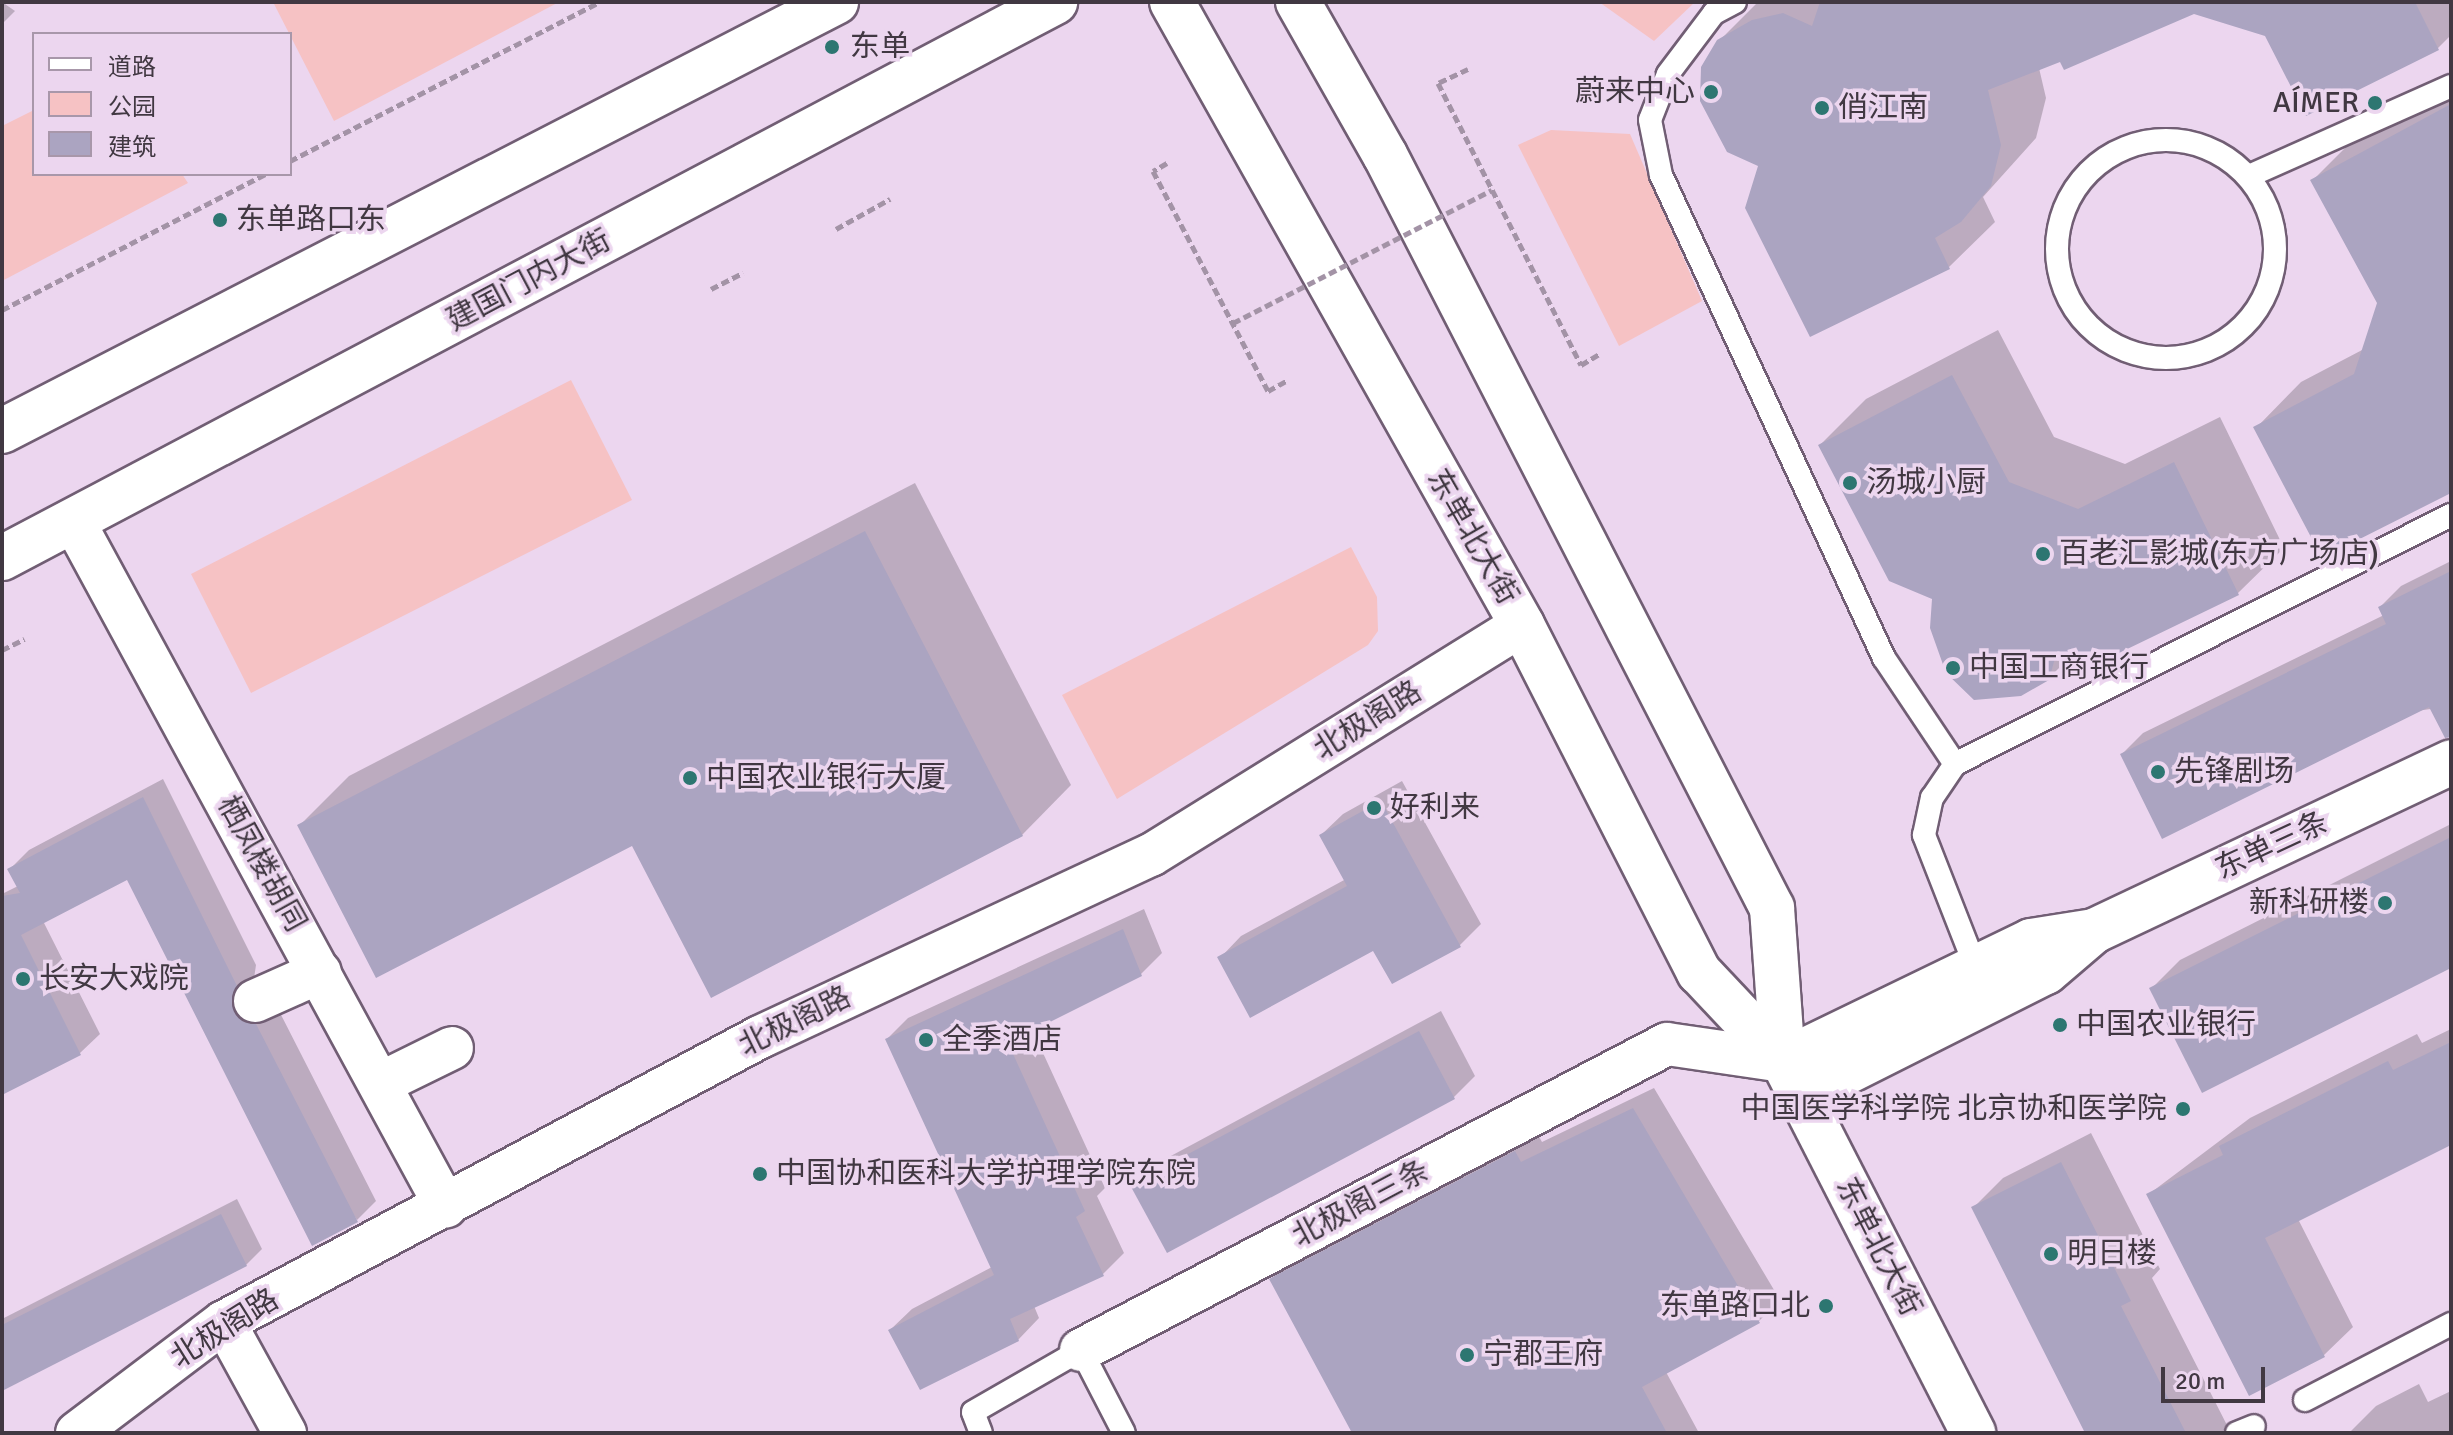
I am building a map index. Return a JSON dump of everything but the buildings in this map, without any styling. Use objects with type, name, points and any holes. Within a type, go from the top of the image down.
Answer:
[{"type":"main road","points":[[2,431],[836,2]]},
{"type":"main road","name":"建国门内大街","points":[[2,558],[1055,2]]},
{"type":"main road","name":"东单北大街","points":[[1172,2],[1522,625],[1699,972],[1792,1078],[1973,1433]]},
{"type":"main road","name":"东单北大街","points":[[1298,2],[1385,155],[1772,908],[1792,1078]]},
{"type":"main road","name":"东单三条","points":[[1792,1078],[2046,972],[2094,931],[2451,762]]},
{"type":"main road","name":"东单三条","points":[[1792,1078],[1976,968],[2031,941],[2094,931]]},
{"type":"street","name":"栖凤楼胡同","points":[[74,522],[446,1207]]},
{"type":"street","name":"北极阁路","points":[[77,1433],[224,1322],[446,1207],[760,1037],[1151,855],[1522,625]]},
{"type":"street","points":[[255,1001],[320,972]]},
{"type":"street","name":"北极阁三条","points":[[1081,1350],[1667,1044],[1792,1078]]},
{"type":"street","points":[[381,1083],[452,1048]]},
{"type":"street","points":[[224,1322],[285,1433]]},
{"type":"lane","points":[[1735,2],[1714,13],[1668,74],[1650,120],[1661,175],[1884,658],[1955,764]]},
{"type":"lane","points":[[2249,176],[2451,86]]},
{"type":"lane","points":[[2189,140],[2222,153],[2249,176],[2269,207],[2276,244],[2272,280],[2238,331],[2195,355],[2158,359],[2122,350],[2091,330],[2068,301],[2057,243],[2068,197],[2090,170],[2119,149],[2189,140]]},
{"type":"lane","points":[[1976,968],[1924,835],[1932,798],[1955,764],[2451,515]]},
{"type":"lane","points":[[2305,1400],[2451,1324]]},
{"type":"lane","points":[[1081,1350],[1124,1433]]},
{"type":"lane","name":"北极阁三条","points":[[981,1433],[973,1412],[1081,1350]]},
{"type":"path","points":[[292,160],[599,2]]},
{"type":"path","points":[[1468,69],[1438,83],[1581,365],[1601,353]]},
{"type":"path","points":[[1167,163],[1153,171],[1268,391],[1286,381]]},
{"type":"path","points":[[2,310],[262,176]]},
{"type":"path","points":[[1233,323],[1492,190]]},
{"type":"path","points":[[836,229],[890,199]]},
{"type":"path","points":[[711,289],[743,273]]},
{"type":"path","points":[[2,650],[25,639]]},
{"type":"green space","points":[[273,2],[559,2],[334,121],[292,39],[292,32],[288,32]]},
{"type":"green space","points":[[1599,2],[1695,2],[1654,41]]},
{"type":"green space","points":[[32,111],[32,176],[183,176],[188,183],[2,281],[2,126]]},
{"type":"green space","points":[[1551,130],[1630,134],[1702,301],[1619,346],[1518,145]]},
{"type":"green space","points":[[571,380],[632,500],[251,693],[191,574]]},
{"type":"green space","points":[[1351,547],[1377,597],[1378,631],[1368,645],[1117,799],[1062,695]]},
{"type":"place","name":"东单","points":[[832,47]]},
{"type":"place","name":"蔚来中心","points":[[1711,92]]},
{"type":"place","name":"AÍMER","points":[[2375,103]]},
{"type":"place","name":"俏江南","points":[[1822,108]]},
{"type":"place","name":"东单路口东","points":[[220,220]]},
{"type":"place","name":"汤城小厨","points":[[1850,483]]},
{"type":"place","name":"百老汇影城(东方广场店)","points":[[2043,554]]},
{"type":"place","name":"中国工商银行","points":[[1953,668]]},
{"type":"place","name":"先锋剧场","points":[[2158,772]]},
{"type":"place","name":"中国农业银行大厦","points":[[690,778]]},
{"type":"place","name":"好利来","points":[[1374,808]]},
{"type":"place","name":"新科研楼","points":[[2385,903]]},
{"type":"place","name":"长安大戏院","points":[[23,979]]},
{"type":"place","name":"中国农业银行","points":[[2060,1025]]},
{"type":"place","name":"全季酒店","points":[[926,1040]]},
{"type":"place","name":"中国医学科学院 北京协和医学院","points":[[2183,1109]]},
{"type":"place","name":"中国协和医科大学护理学院东院","points":[[760,1174]]},
{"type":"place","name":"明日楼","points":[[2051,1254]]},
{"type":"place","name":"东单路口北","points":[[1826,1306]]},
{"type":"place","name":"宁郡王府","points":[[1467,1355]]}]
